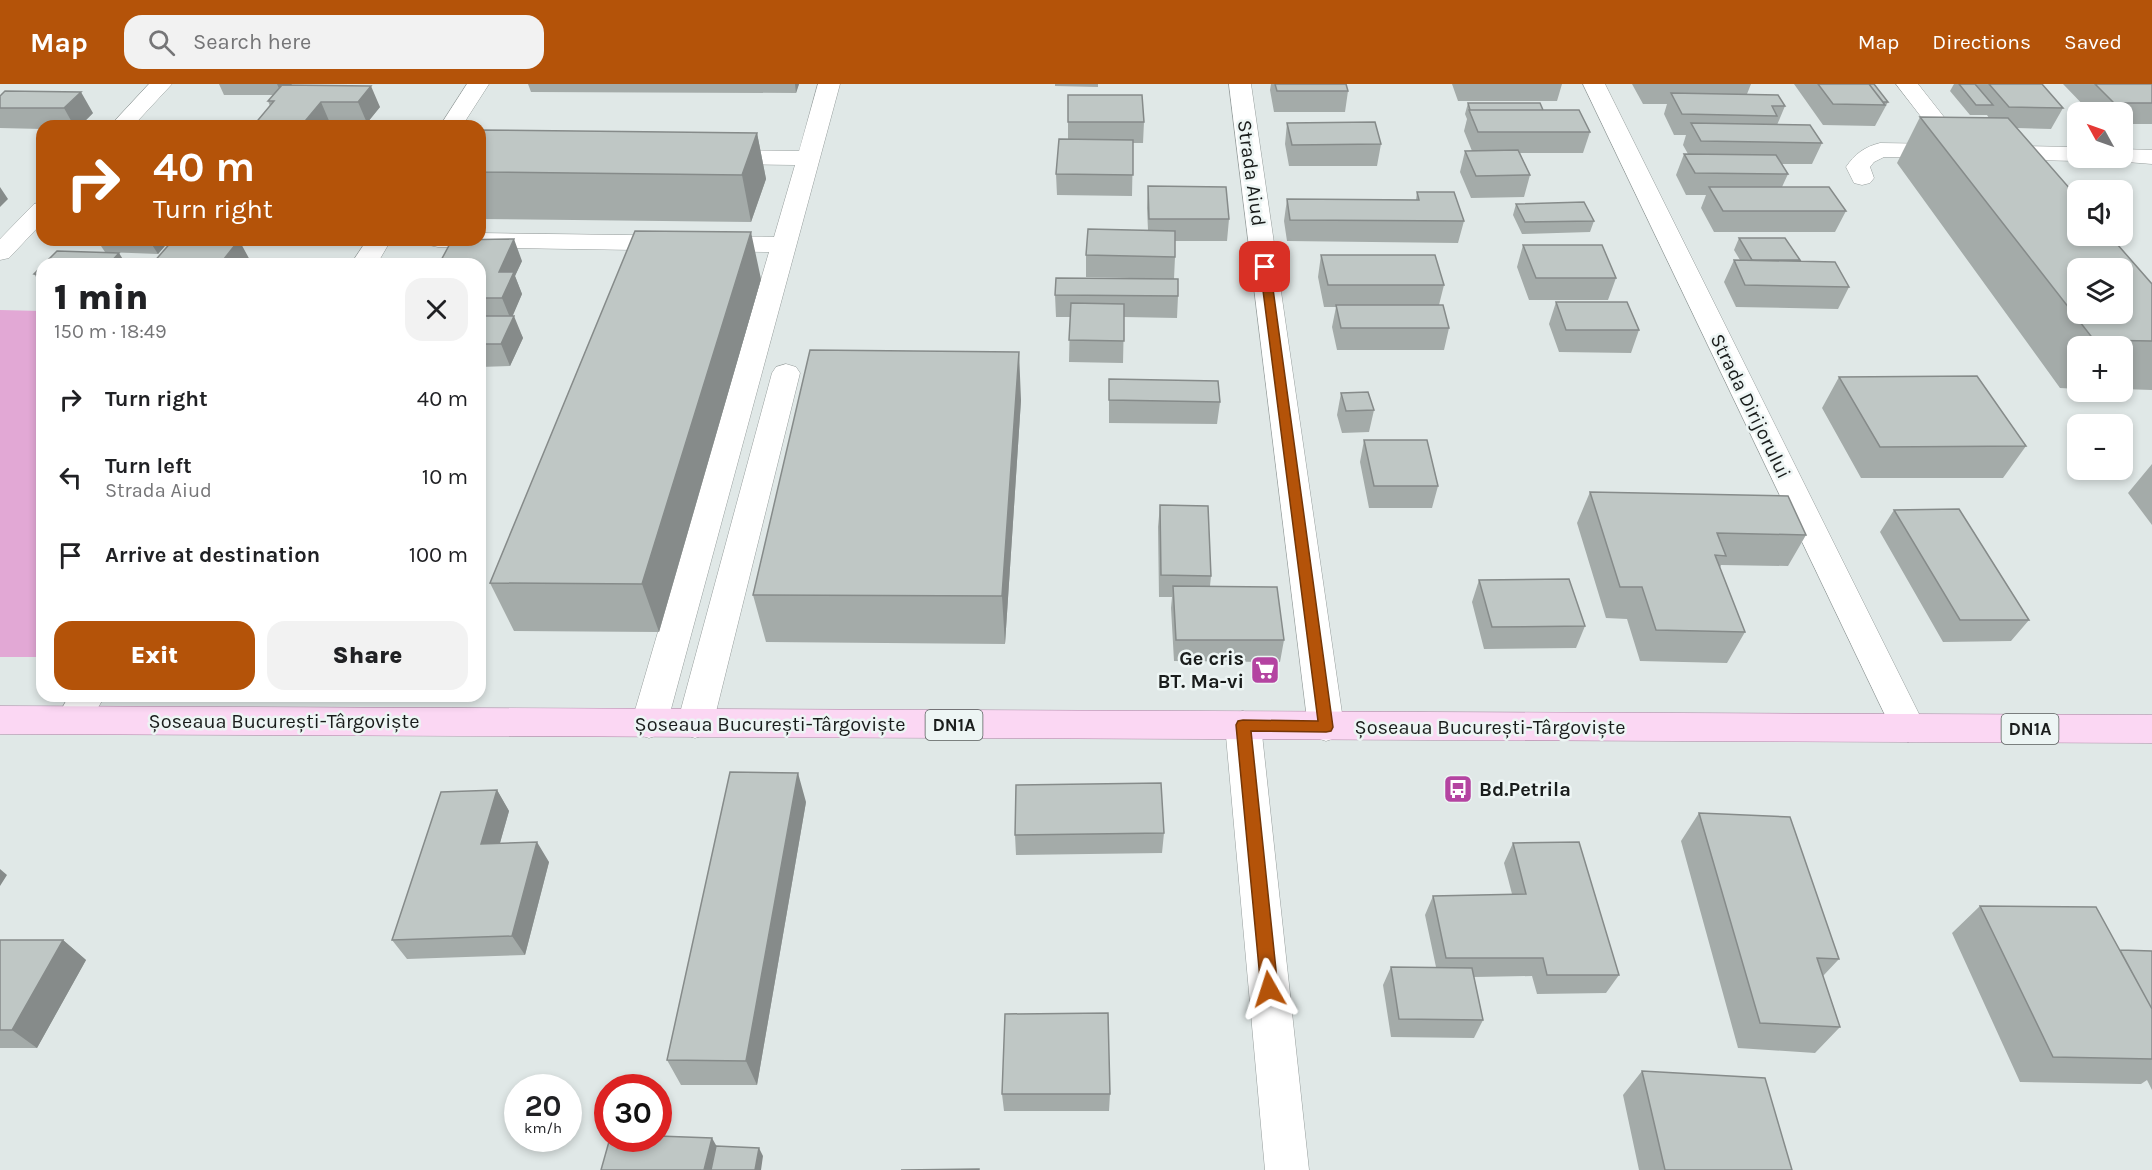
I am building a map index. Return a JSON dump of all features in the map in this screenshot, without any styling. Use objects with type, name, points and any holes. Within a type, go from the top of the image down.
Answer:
[{"type":"main road","name":"Șoseaua București-Târgoviște","points":[[0,720],[80,708],[649,724],[2152,729]]},
{"type":"street","points":[[127,120],[161,84]]},
{"type":"street","points":[[455,120],[478,84]]},
{"type":"street","points":[[649,724],[829,84]]},
{"type":"street","name":"Strada Aiud","points":[[1240,84],[1326,727]]},
{"type":"street","name":"Strada Dirijorului","points":[[1594,84],[1908,728]]},
{"type":"street","points":[[1906,84],[1959,151]]},
{"type":"street","points":[[1862,178],[1858,167],[1866,157],[1880,150],[2067,154]]},
{"type":"street","points":[[2133,156],[2152,156]]},
{"type":"street","points":[[690,157],[808,158]]},
{"type":"street","points":[[0,253],[36,215]]},
{"type":"street","points":[[486,241],[784,245]]},
{"type":"street","points":[[695,724],[786,373]]},
{"type":"street","points":[[1243,725],[1287,1170]]},
{"type":"shaded area","points":[[0,310],[36,311],[36,657],[0,657]]},
{"type":"building","points":[[1275,84],[1346,84],[1348,91],[1277,91]]},
{"type":"building","points":[[1818,84],[1869,84],[1885,105],[1833,104]]},
{"type":"building","points":[[1869,84],[1874,84],[1888,102],[1883,102]]},
{"type":"building","points":[[1959,84],[1975,84],[1993,105],[1976,105]]},
{"type":"building","points":[[1989,84],[2042,84],[2063,108],[2009,107]]},
{"type":"building","points":[[2095,84],[2152,84],[2152,103],[2113,102]]},
{"type":"building","points":[[282,85],[371,86],[358,102],[321,102],[306,120],[258,120],[274,101],[268,101]]},
{"type":"building","points":[[5,91],[81,92],[64,108],[0,108],[0,96]]},
{"type":"building","points":[[1671,93],[1778,95],[1785,106],[1772,106],[1777,116],[1682,114]]},
{"type":"building","points":[[1068,95],[1142,95],[1144,122],[1068,122]]},
{"type":"building","points":[[1468,103],[1540,103],[1543,110],[1470,110]]},
{"type":"building","points":[[1469,110],[1579,110],[1590,132],[1478,132]]},
{"type":"building","points":[[1920,117],[2008,118],[2067,185],[2067,246],[2119,246],[2129,258],[2067,258],[2067,305]]},
{"type":"building","points":[[1375,122],[1381,144],[1292,145],[1287,123]]},
{"type":"building","points":[[1691,123],[1810,125],[1822,143],[1701,141]]},
{"type":"building","points":[[486,130],[757,133],[742,175],[486,172]]},
{"type":"building","points":[[1059,139],[1133,140],[1133,175],[1056,174]]},
{"type":"building","points":[[1518,150],[1530,175],[1476,176],[1465,151]]},
{"type":"building","points":[[1684,154],[1776,155],[1788,174],[1695,173]]},
{"type":"building","points":[[1148,186],[1226,187],[1229,219],[1149,219]]},
{"type":"building","points":[[1709,187],[1829,187],[1846,211],[1723,211]]},
{"type":"building","points":[[1417,192],[1454,192],[1464,221],[1290,220],[1287,199],[1419,200]]},
{"type":"building","points":[[1584,202],[1594,221],[1525,222],[1516,204]]},
{"type":"building","points":[[1088,229],[1175,231],[1175,257],[1086,255]]},
{"type":"building","points":[[635,231],[751,232],[642,584],[490,583]]},
{"type":"building","points":[[1739,238],[1785,238],[1800,260],[1752,260]]},
{"type":"building","points":[[486,239],[514,239],[499,272],[514,272],[502,298],[486,298],[486,258],[442,258],[449,246],[486,246]]},
{"type":"building","points":[[1523,245],[1602,245],[1616,278],[1536,278]]},
{"type":"building","points":[[168,246],[234,246],[225,258],[157,258]]},
{"type":"building","points":[[57,251],[119,253],[114,258],[50,258]]},
{"type":"building","points":[[1321,255],[1435,255],[1444,285],[1328,285]]},
{"type":"building","points":[[1734,260],[1835,262],[1849,287],[1745,285]]},
{"type":"building","points":[[2133,262],[2152,284],[2152,341],[2133,341],[2133,336],[2091,336],[2082,324],[2133,324]]},
{"type":"building","points":[[1056,278],[1178,279],[1178,296],[1055,295]]},
{"type":"building","points":[[1556,302],[1627,302],[1639,330],[1566,330]]},
{"type":"building","points":[[1071,303],[1124,304],[1124,341],[1069,340]]},
{"type":"building","points":[[1336,305],[1443,305],[1449,328],[1341,328]]},
{"type":"building","points":[[486,316],[514,316],[501,344],[486,344]]},
{"type":"building","points":[[810,350],[1019,352],[1002,596],[753,595]]},
{"type":"building","points":[[1977,376],[2026,446],[1880,447],[1839,377]]},
{"type":"building","points":[[1109,379],[1218,381],[1220,402],[1109,400]]},
{"type":"building","points":[[1368,392],[1374,410],[1346,411],[1341,393]]},
{"type":"building","points":[[1364,440],[1427,440],[1438,486],[1374,486]]},
{"type":"building","points":[[1590,492],[1788,496],[1806,535],[1717,533],[1726,556],[1715,555],[1745,632],[1656,630],[1642,587],[1620,587]]},
{"type":"building","points":[[1160,505],[1208,506],[1211,576],[1161,575]]},
{"type":"building","points":[[1959,509],[2029,620],[1960,620],[1894,510]]},
{"type":"building","points":[[1569,579],[1585,626],[1492,627],[1479,580]]},
{"type":"building","points":[[1173,586],[1277,587],[1284,640],[1176,640]]},
{"type":"building","points":[[730,772],[798,773],[746,1061],[667,1060]]},
{"type":"building","points":[[1161,783],[1164,833],[1015,835],[1016,785]]},
{"type":"building","points":[[497,790],[481,844],[537,842],[512,936],[392,940],[441,792]]},
{"type":"building","points":[[1699,813],[1790,817],[1839,959],[1817,958],[1840,1027],[1760,1023]]},
{"type":"building","points":[[1579,842],[1619,975],[1547,975],[1543,958],[1446,958],[1433,896],[1526,894],[1513,843]]},
{"type":"building","points":[[1980,906],[2096,907],[2152,1009],[2152,1059],[2053,1057]]},
{"type":"building","points":[[0,940],[63,940],[12,1030],[0,1030]]},
{"type":"building","points":[[2120,950],[2152,951],[2152,1009]]},
{"type":"building","points":[[1391,967],[1472,968],[1483,1020],[1399,1019]]},
{"type":"building","points":[[1108,1013],[1110,1094],[1002,1094],[1005,1014]]},
{"type":"building","points":[[1642,1071],[1765,1078],[1792,1170],[1665,1170]]},
{"type":"building","points":[[672,1137],[712,1138],[704,1170],[601,1170],[606,1152],[672,1152]]},
{"type":"building","points":[[716,1146],[759,1148],[755,1170],[711,1170]]},
{"type":"building","points":[[979,1169],[979,1170],[901,1170]]},
{"type":"place","name":"Ge cris BT. Ma-vi","points":[[1265,670]]},
{"type":"place","name":"Bd.Petrila","points":[[1458,789]]},
{"type":"route","points":[[1265,267],[1326,727],[1243,725],[1269,989]]}]
